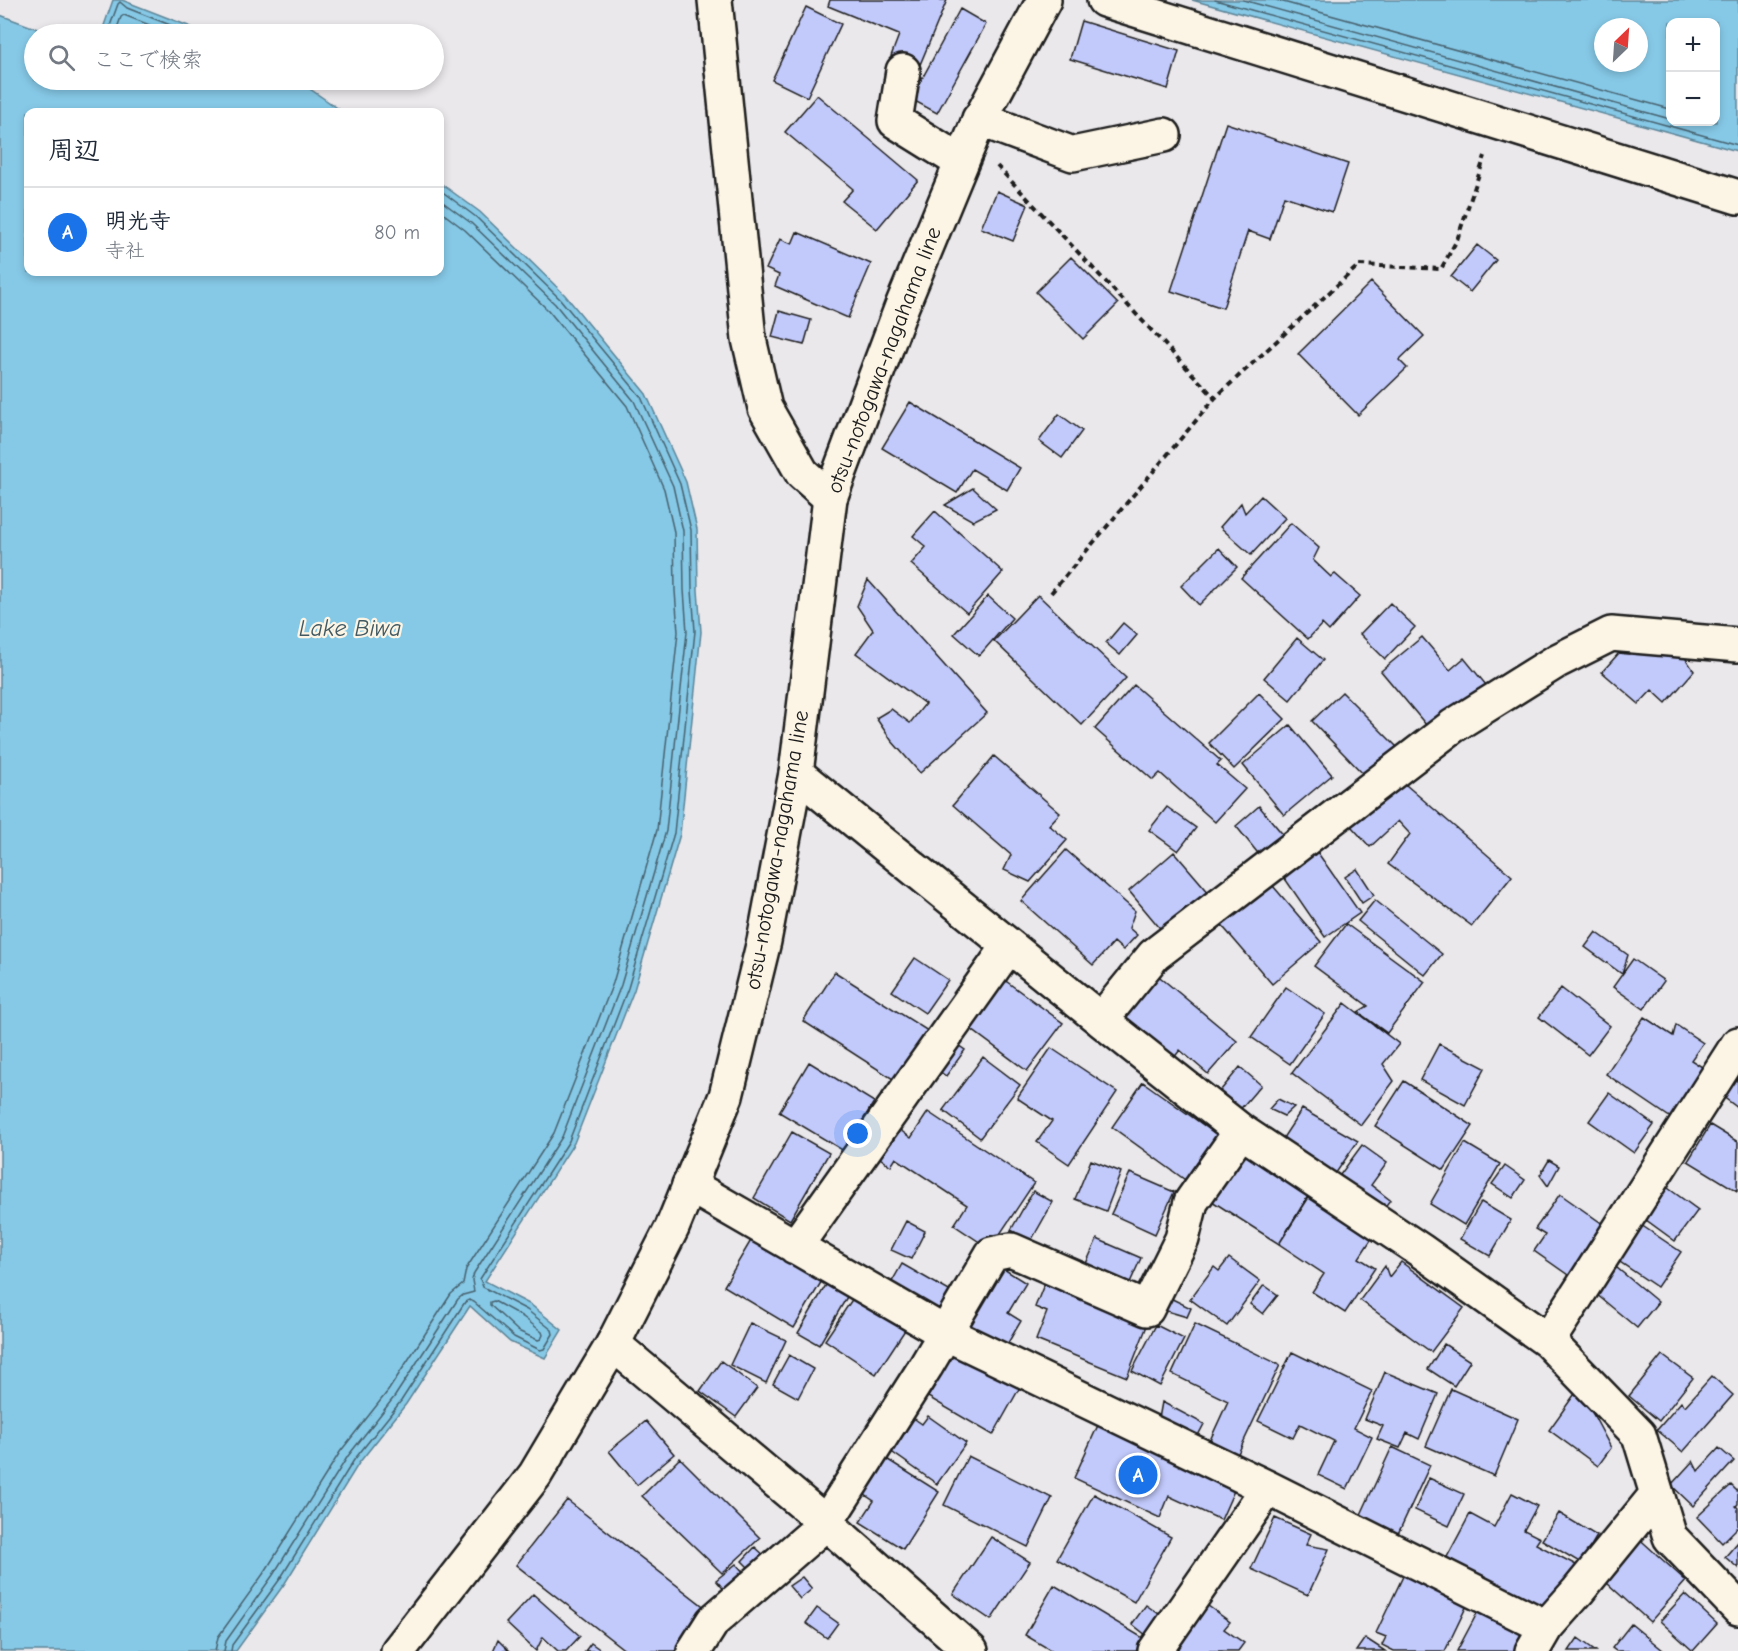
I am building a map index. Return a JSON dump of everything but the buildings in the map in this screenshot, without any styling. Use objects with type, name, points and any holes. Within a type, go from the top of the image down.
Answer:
[{"type":"street","points":[[715,0],[749,339],[765,408],[802,473],[830,498]]},
{"type":"street","name":"otsu-notogawa-nagahama line","points":[[399,1651],[536,1475],[613,1344],[672,1228],[726,1096],[764,941],[796,773],[830,498],[902,306],[970,140],[1044,0]]},
{"type":"street","points":[[1104,0],[1738,197]]},
{"type":"street","points":[[903,71],[895,122],[970,140],[1073,154],[1164,135]]},
{"type":"street","points":[[1101,1020],[1154,955],[1453,726],[1557,661],[1611,634],[1738,645]]},
{"type":"street","points":[[796,773],[1240,1131],[1420,1250],[1548,1341],[1639,1435],[1670,1537],[1738,1608]]},
{"type":"street","points":[[795,1246],[1009,946]]},
{"type":"street","points":[[1548,1341],[1738,1044]]},
{"type":"street","points":[[694,1651],[713,1621],[826,1522],[992,1254],[1011,1250],[1147,1309],[1182,1239],[1191,1202],[1240,1131]]},
{"type":"street","points":[[689,1185],[945,1333],[1268,1488],[1539,1639],[1657,1494]]},
{"type":"street","points":[[613,1344],[826,1522],[971,1651]]},
{"type":"street","points":[[1155,1651],[1268,1488]]},
{"type":"path","points":[[1051,593],[1215,398],[1359,265],[1441,269],[1457,240],[1497,122]]},
{"type":"path","points":[[970,140],[1215,398]]},
{"type":"water","points":[[113,0],[122,0],[183,24],[105,24]]},
{"type":"water","points":[[1192,0],[1738,0],[1737,151]]},
{"type":"water","name":"Lake Biwa","points":[[0,15],[24,24],[24,90],[311,90],[337,108],[24,108],[24,276],[444,276],[444,186],[480,212],[565,295],[646,394],[686,482],[697,529],[701,632],[680,834],[634,990],[574,1143],[485,1281],[531,1305],[562,1330],[545,1358],[510,1342],[470,1306],[406,1404],[359,1463],[285,1583],[236,1651],[0,1651]]},
{"type":"place","name":"明光寺","points":[[1138,1475]]}]
